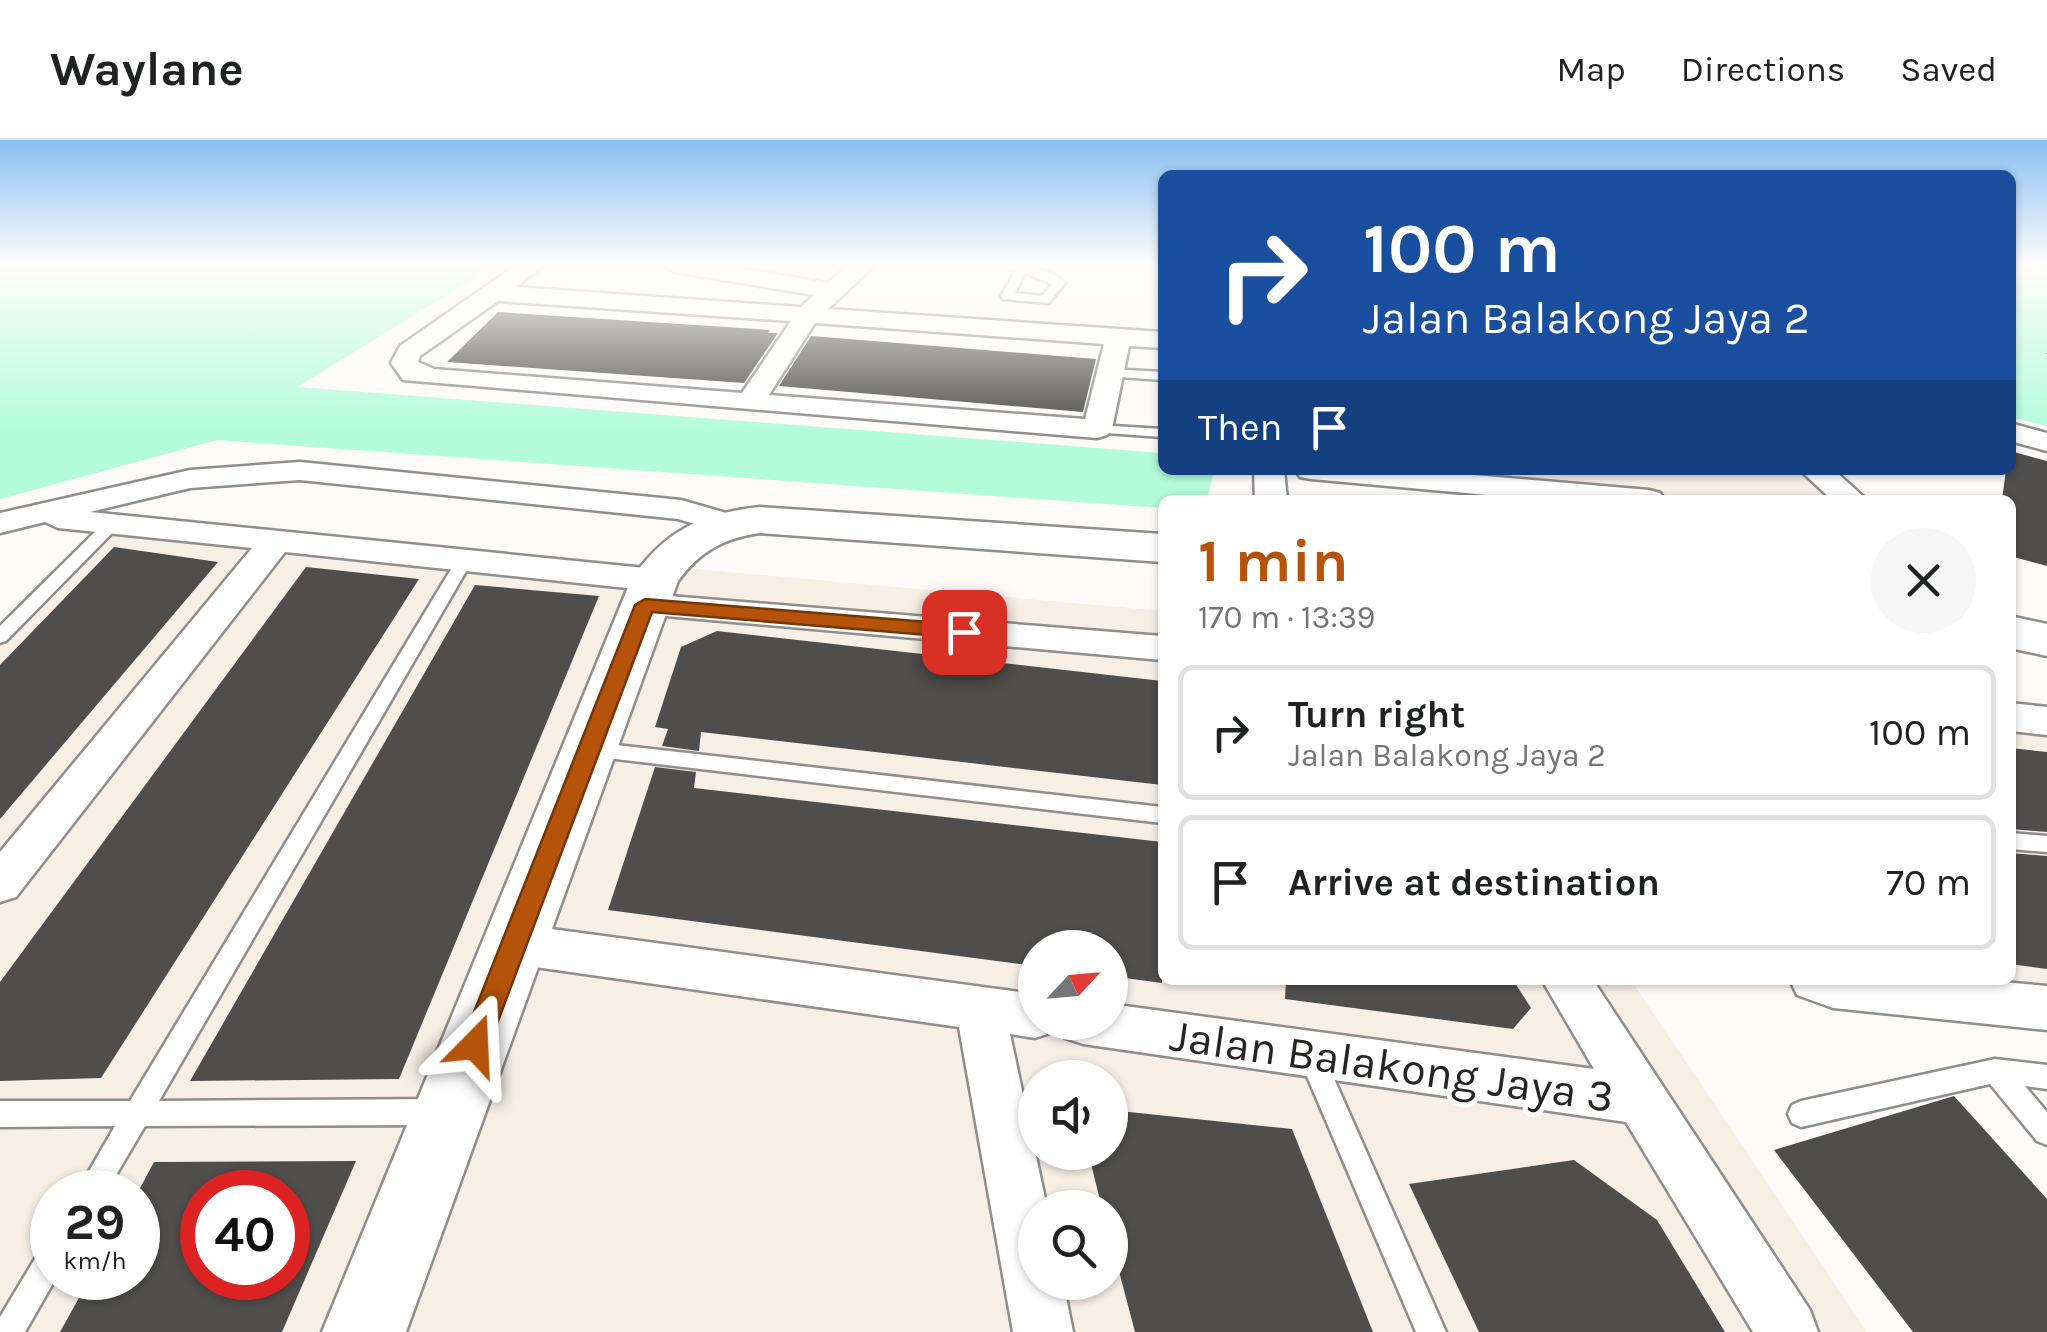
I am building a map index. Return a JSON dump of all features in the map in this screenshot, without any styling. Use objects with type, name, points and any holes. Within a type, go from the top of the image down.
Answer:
[{"type":"street","points":[[453,321],[409,352],[404,364],[413,374],[1097,429],[1118,338]]},
{"type":"street","points":[[749,402],[804,321]]},
{"type":"street","points":[[903,321],[1158,340]]},
{"type":"street","points":[[2016,434],[2047,442]]},
{"type":"street","points":[[0,523],[190,479],[300,471],[681,510],[725,523]]},
{"type":"street","points":[[1366,475],[1592,495]]},
{"type":"street","points":[[1820,475],[1845,495]]},
{"type":"street","points":[[35,514],[110,526],[464,561],[650,592],[1158,648]]},
{"type":"street","points":[[364,1332],[650,592],[689,539],[725,523],[760,520],[1158,548]]},
{"type":"street","points":[[0,884],[275,542]]},
{"type":"street","points":[[2016,718],[2047,721]]},
{"type":"street","points":[[514,944],[1018,1014]]},
{"type":"street","points":[[1569,985],[1788,1332]]},
{"type":"street","points":[[1828,985],[2047,1008]]},
{"type":"street","points":[[980,1008],[1043,1332]]},
{"type":"street","name":"Jalan Balakong Jaya 3","points":[[1128,1028],[1642,1100]]},
{"type":"lane","points":[[1111,373],[1158,376]]},
{"type":"lane","points":[[1097,429],[1158,433]]},
{"type":"lane","points":[[0,637],[110,526]]},
{"type":"lane","points":[[104,1170],[464,561]]},
{"type":"lane","points":[[588,749],[1158,815]]},
{"type":"lane","points":[[2016,841],[2047,844]]},
{"type":"lane","points":[[1311,1054],[1431,1332]]},
{"type":"lane","points":[[1801,1114],[1995,1072],[2047,1077]]},
{"type":"lane","points":[[1995,1072],[2047,1132]]},
{"type":"lane","points":[[0,1114],[449,1112]]},
{"type":"lane","points":[[8,1332],[30,1294]]},
{"type":"shaded area","points":[[1438,475],[1811,475],[1834,495],[1664,495]]},
{"type":"shaded area","points":[[116,517],[1158,611],[1158,985],[1634,985],[1867,1332],[0,1332],[0,633]]},
{"type":"shaded area","points":[[2016,727],[2047,730],[2047,989],[2007,985],[2016,985]]},
{"type":"green space","points":[[0,321],[405,321],[297,387],[1158,453],[1158,475],[1213,475],[1208,495],[1158,495],[1158,508],[217,440],[0,499]]},
{"type":"green space","points":[[2016,321],[2047,321],[2047,426],[2016,418]]},
{"type":"building","points":[[489,321],[628,321],[778,333],[744,383],[447,362]]},
{"type":"building","points":[[811,336],[1096,359],[1083,412],[779,386]]},
{"type":"building","points":[[2016,453],[2047,461],[2047,566],[2016,558],[2016,495],[2003,495],[2005,475],[2016,475]]},
{"type":"building","points":[[114,547],[218,562],[0,819],[0,665]]},
{"type":"building","points":[[306,567],[419,579],[101,1078],[0,1081],[0,982]]},
{"type":"building","points":[[475,585],[599,596],[399,1079],[190,1081]]},
{"type":"building","points":[[717,631],[1158,681],[1158,785],[701,732],[699,751],[662,746],[668,729],[655,727],[681,647]]},
{"type":"building","points":[[2016,749],[2047,752],[2047,832],[2016,829]]},
{"type":"building","points":[[655,767],[696,772],[694,788],[1158,842],[1158,982],[1128,978],[1128,930],[1018,930],[1018,964],[608,910]]},
{"type":"building","points":[[2016,853],[2047,856],[2047,969],[2016,965]]},
{"type":"building","points":[[1286,985],[1516,985],[1531,1008],[1513,1029],[1285,999]]},
{"type":"building","points":[[1954,1096],[2047,1199],[2047,1332],[1913,1332],[1774,1150]]},
{"type":"building","points":[[1128,1112],[1292,1129],[1373,1332],[1135,1332],[1127,1300],[1128,1190],[1098,1190],[1092,1170],[1128,1170]]},
{"type":"building","points":[[1574,1160],[1657,1220],[1725,1332],[1479,1332],[1409,1184]]},
{"type":"building","points":[[356,1161],[310,1267],[310,1170],[180,1170],[180,1300],[296,1300],[282,1332],[60,1332],[78,1300],[160,1300],[160,1170],[150,1170],[154,1162]]},
{"type":"route","points":[[475,1045],[645,605],[964,632]]}]
